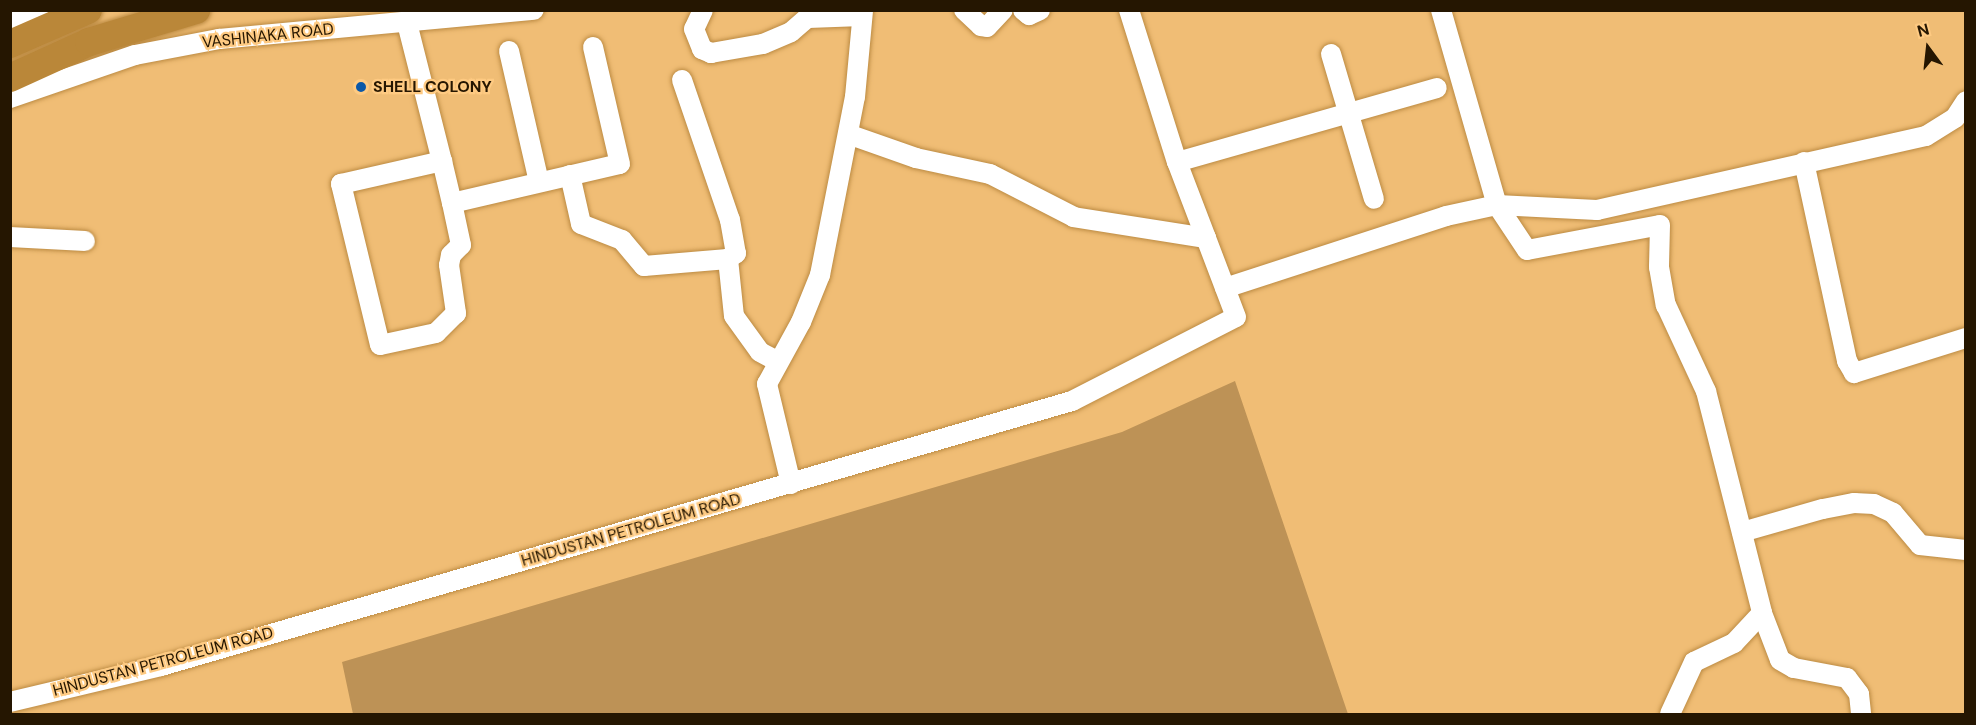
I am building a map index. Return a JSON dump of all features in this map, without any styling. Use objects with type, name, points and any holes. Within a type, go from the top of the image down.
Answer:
[{"type":"highway","points":[[15,34],[88,10]]},
{"type":"highway","points":[[10,78],[88,42],[196,10]]},
{"type":"street","points":[[15,34],[39,10]]},
{"type":"street","name":"VASHINAKA ROAD","points":[[10,98],[50,81],[146,52],[219,39],[534,10]]},
{"type":"street","points":[[703,10],[694,29],[702,49],[711,53],[746,48],[791,32],[812,14],[863,14],[848,134],[820,275],[801,322],[777,361],[767,384],[791,484]]},
{"type":"street","points":[[964,10],[987,27],[1003,10]]},
{"type":"street","points":[[1023,10],[1029,15],[1040,10]]},
{"type":"street","points":[[1129,10],[1177,162],[1225,288],[1446,216],[1497,205],[1597,210],[1926,136],[1955,118],[1965,101]]},
{"type":"street","points":[[1441,10],[1497,205],[1527,250],[1660,225],[1659,267],[1666,305],[1706,392],[1762,613],[1780,660],[1794,668],[1847,678],[1859,694],[1861,714]]},
{"type":"street","points":[[407,23],[442,161],[461,245],[451,255],[449,265],[456,313],[435,333],[380,345],[341,184],[442,161]]},
{"type":"street","points":[[452,203],[620,164],[593,47]]},
{"type":"street","points":[[509,51],[539,182]]},
{"type":"street","points":[[1331,54],[1374,199]]},
{"type":"street","points":[[570,175],[581,224],[622,240],[644,266],[728,259],[736,253],[730,220],[682,80]]},
{"type":"street","points":[[1177,162],[1437,88]]},
{"type":"street","points":[[848,134],[916,158],[990,174],[1074,217],[1206,238]]},
{"type":"street","points":[[1804,162],[1847,361],[1854,373],[1965,338]]},
{"type":"street","points":[[10,237],[85,241]]},
{"type":"street","points":[[728,259],[734,316],[760,352],[777,361]]},
{"type":"street","name":"HINDUSTAN PETROLEUM ROAD","points":[[10,702],[161,666],[1072,401],[1236,317],[1225,288]]},
{"type":"street","points":[[1742,531],[1833,507],[1874,504],[1893,513],[1920,545],[1965,550]]},
{"type":"street","points":[[1670,714],[1694,662],[1734,643],[1762,613]]},
{"type":"shaded area","points":[[1235,381],[1348,714],[353,714],[342,662],[1122,432]]},
{"type":"place","name":"SHELL COLONY","points":[[361,87]]}]
